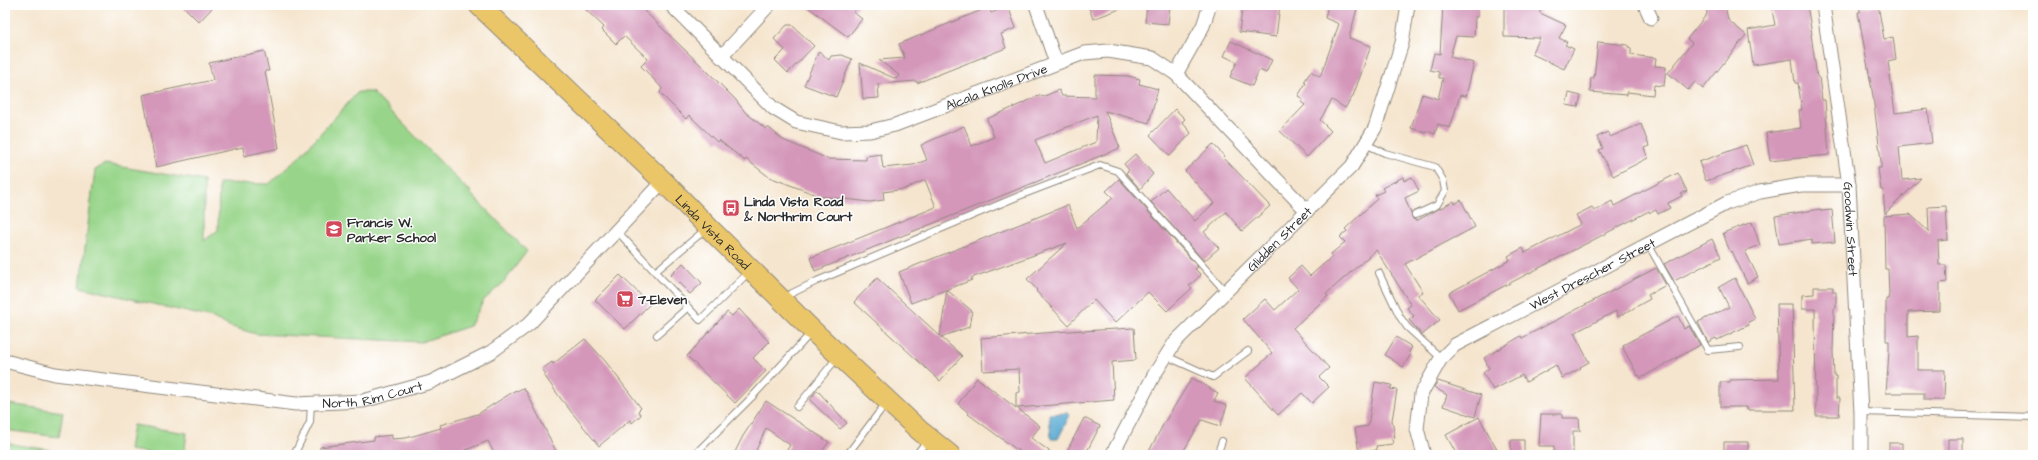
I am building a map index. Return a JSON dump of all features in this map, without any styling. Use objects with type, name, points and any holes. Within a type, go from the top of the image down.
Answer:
[{"type":"main road","name":"Linda Vista Road","points":[[479,5],[663,181],[751,270],[840,356],[929,438],[950,455]]},
{"type":"street","name":"Alcala Knolls Drive","points":[[671,5],[773,108],[796,122],[841,132],[870,131],[895,125],[1084,53],[1108,51],[1152,58],[1176,74],[1307,211]]},
{"type":"street","points":[[721,57],[769,5]]},
{"type":"street","points":[[1036,5],[1056,63]]},
{"type":"street","points":[[1176,74],[1203,26],[1210,5]]},
{"type":"street","name":"Glidden Street","points":[[1112,455],[1175,342],[1352,166],[1375,128],[1399,50],[1408,5]]},
{"type":"street","points":[[1645,5],[1651,18]]},
{"type":"street","name":"Goodwin Street","points":[[1823,5],[1849,185],[1861,412],[1861,455]]},
{"type":"street","name":"North Rim Court","points":[[5,361],[55,374],[296,404],[364,401],[431,382],[491,352],[529,324],[663,181]]},
{"type":"street","name":"West Drescher Street","points":[[1424,455],[1417,429],[1421,394],[1441,358],[1455,345],[1727,203],[1760,192],[1801,185],[1849,185]]},
{"type":"lane","points":[[1365,144],[1385,153],[1435,168],[1443,180],[1445,190],[1437,205],[1415,215]]},
{"type":"lane","points":[[781,299],[817,281],[1019,196],[1100,165],[1118,171],[1226,292]]},
{"type":"lane","points":[[655,272],[683,246],[708,227]]},
{"type":"lane","points":[[617,231],[700,320],[751,270]]},
{"type":"lane","points":[[1648,244],[1708,350],[1740,347]]},
{"type":"lane","points":[[1379,274],[1400,317],[1407,327],[1441,358]]},
{"type":"lane","points":[[658,335],[688,307]]},
{"type":"lane","points":[[694,455],[751,398],[813,330]]},
{"type":"lane","points":[[1166,356],[1213,377],[1248,351]]},
{"type":"lane","points":[[797,407],[840,356]]},
{"type":"lane","points":[[848,455],[888,401]]},
{"type":"lane","points":[[294,455],[310,422],[311,403]]},
{"type":"lane","points":[[1861,412],[2033,417]]},
{"type":"lane","points":[[916,455],[929,438]]},
{"type":"lane","points":[[1217,455],[1222,441]]},
{"type":"green space","points":[[358,92],[372,92],[467,189],[470,190],[470,193],[527,251],[504,282],[484,300],[470,326],[421,342],[256,334],[229,326],[213,318],[80,287],[95,170],[105,164],[204,181],[204,241],[218,230],[219,183],[269,184],[299,157]]},
{"type":"green space","points":[[9,404],[63,412],[59,437],[5,430]]},
{"type":"green space","points":[[133,425],[187,433],[184,455],[166,455],[129,450]]},
{"type":"green space","points":[[5,443],[51,450],[50,455],[5,455]]},
{"type":"water","points":[[1068,413],[1070,415],[1058,439],[1051,439],[1049,414]]},
{"type":"building","points":[[182,5],[215,5],[199,22]]},
{"type":"building","points":[[581,5],[638,5],[735,99],[745,112],[766,129],[768,127],[783,140],[828,159],[866,160],[866,156],[881,154],[883,168],[913,165],[927,160],[921,145],[964,126],[972,146],[994,137],[987,119],[1041,95],[1042,97],[1059,90],[1062,96],[1095,97],[1095,75],[1128,76],[1140,79],[1139,84],[1158,89],[1149,123],[1105,111],[1120,148],[815,271],[810,258],[936,207],[925,180],[905,189],[883,192],[884,200],[870,202],[819,196],[769,177],[746,159],[745,161],[719,140],[717,142],[689,115],[686,119],[660,93],[662,88],[641,66],[648,59],[624,36],[616,44],[602,30],[604,27]],"holes":[[[1097,115],[1096,142],[1045,163],[1035,140]]]},
{"type":"building","points":[[805,5],[859,5],[853,12],[862,19],[848,37]]},
{"type":"building","points":[[1088,5],[1127,5],[1128,6],[1093,19]]},
{"type":"building","points":[[1147,5],[1170,5],[1168,24],[1145,22]]},
{"type":"building","points":[[1243,5],[1280,5],[1276,37],[1239,32]]},
{"type":"building","points":[[1328,5],[1358,5],[1349,38],[1371,46],[1353,96],[1345,108],[1332,100],[1320,120],[1331,131],[1307,157],[1280,131],[1305,105],[1301,102],[1303,99],[1298,96],[1311,71],[1320,77],[1339,24],[1325,18]]},
{"type":"building","points":[[1443,5],[1478,5],[1478,17],[1475,17],[1474,37],[1456,36],[1450,57],[1474,63],[1466,96],[1460,95],[1450,128],[1438,124],[1435,134],[1427,131],[1426,133],[1411,128],[1422,94],[1438,99],[1443,78],[1439,78],[1439,72],[1430,70],[1434,53],[1440,54]]},
{"type":"building","points":[[1504,5],[1540,5],[1540,13],[1566,25],[1559,38],[1567,42],[1565,45],[1574,49],[1564,69],[1532,54],[1540,38],[1504,37]]},
{"type":"building","points":[[1706,5],[1725,5],[1728,20],[1746,35],[1703,89],[1695,82],[1688,90],[1668,73],[1692,43],[1687,39],[1707,14]]},
{"type":"building","points":[[1771,5],[1807,5],[1817,77],[1819,77],[1822,100],[1825,100],[1829,155],[1770,161],[1766,133],[1801,128],[1799,110],[1802,110],[1798,83],[1795,83],[1792,59],[1753,65],[1748,30],[1775,25]]},
{"type":"building","points":[[1878,5],[1884,39],[1893,37],[1896,59],[1888,61],[1895,113],[1928,109],[1932,143],[1899,147],[1902,180],[1921,178],[1885,214],[1883,190],[1881,190],[1878,168],[1881,168],[1881,161],[1873,96],[1858,12],[1860,12],[1860,8]]},
{"type":"building","points":[[1008,6],[1016,28],[1001,34],[1006,48],[917,83],[916,81],[878,84],[879,98],[863,99],[860,63],[896,79],[899,75],[879,60],[905,58],[899,44],[989,7],[991,13]]},
{"type":"building","points":[[787,25],[792,25],[814,46],[788,73],[775,60],[785,50],[774,39]]},
{"type":"building","points":[[1231,41],[1272,60],[1266,73],[1259,70],[1252,86],[1230,77],[1237,62],[1224,56]]},
{"type":"building","points":[[1598,42],[1628,45],[1628,47],[1631,48],[1631,55],[1656,58],[1655,66],[1666,67],[1664,86],[1654,85],[1653,95],[1627,92],[1627,95],[1590,92],[1591,78],[1594,78]]},
{"type":"building","points":[[264,51],[269,71],[265,71],[279,148],[244,156],[243,147],[156,167],[143,95],[213,80],[209,63]]},
{"type":"building","points":[[819,51],[829,60],[831,56],[842,55],[852,59],[836,97],[804,85]]},
{"type":"building","points":[[1569,93],[1581,96],[1578,107],[1566,105]]},
{"type":"building","points":[[1175,109],[1185,119],[1182,122],[1191,133],[1170,156],[1150,135]]},
{"type":"building","points":[[1641,124],[1649,146],[1644,148],[1648,158],[1613,176],[1599,150],[1603,148],[1597,137],[1608,132],[1610,137]]},
{"type":"building","points":[[1213,144],[1225,157],[1224,158],[1270,206],[1242,231],[1226,212],[1204,232],[1219,248],[1204,261],[1151,202],[1166,188],[1195,221],[1214,203],[1185,171]]},
{"type":"building","points":[[1746,145],[1753,165],[1706,181],[1699,162]]},
{"type":"building","points":[[1135,154],[1153,174],[1140,189],[1126,173],[1129,170],[1124,164]]},
{"type":"building","points":[[1678,173],[1687,191],[1681,194],[1682,196],[1668,203],[1670,208],[1658,214],[1656,210],[1650,213],[1649,211],[1458,310],[1449,293],[1510,260],[1508,256],[1523,248],[1525,253],[1581,224],[1576,215],[1592,207],[1594,211],[1612,201],[1614,206]]},
{"type":"building","points":[[1403,177],[1404,181],[1412,177],[1419,191],[1405,198],[1413,219],[1416,221],[1454,201],[1455,204],[1461,200],[1475,227],[1405,264],[1423,292],[1418,295],[1440,320],[1422,335],[1409,320],[1414,316],[1407,308],[1411,305],[1376,250],[1326,294],[1328,296],[1293,328],[1329,368],[1319,377],[1329,387],[1312,403],[1302,393],[1278,415],[1245,378],[1272,353],[1243,319],[1265,299],[1275,310],[1298,289],[1288,278],[1301,266],[1310,276],[1333,256],[1331,254],[1345,242],[1340,237],[1347,231],[1345,229],[1377,199],[1375,195],[1384,191],[1382,188]]},
{"type":"building","points":[[1119,179],[1198,267],[1195,269],[1201,275],[1189,286],[1192,288],[1167,311],[1148,292],[1115,323],[1094,300],[1068,325],[1036,291],[1037,290],[1027,279],[1067,243],[971,278],[972,280],[911,303],[899,272],[1068,205],[1077,228],[1113,198],[1106,191]]},
{"type":"building","points":[[1946,206],[1948,240],[1938,241],[1939,265],[1946,265],[1947,282],[1940,283],[1940,311],[1908,312],[1908,337],[1918,336],[1918,370],[1945,370],[1944,400],[1924,400],[1924,393],[1886,393],[1889,341],[1886,341],[1886,299],[1888,299],[1889,294],[1888,269],[1885,269],[1884,216],[1910,214],[1929,232],[1928,207]]},
{"type":"building","points":[[1821,209],[1821,211],[1832,210],[1835,242],[1812,244],[1812,239],[1779,244],[1775,216]]},
{"type":"building","points":[[1752,222],[1760,245],[1745,251],[1758,277],[1747,283],[1732,251],[1730,252],[1723,233]]},
{"type":"building","points":[[1712,239],[1721,257],[1674,281],[1664,264]]},
{"type":"building","points":[[683,263],[702,283],[690,294],[671,275]]},
{"type":"building","points":[[1656,268],[1666,285],[1648,295],[1650,299],[1618,317],[1616,311],[1574,333],[1589,362],[1580,367],[1581,368],[1562,378],[1556,365],[1526,382],[1522,375],[1493,390],[1483,373],[1489,368],[1484,358],[1521,336],[1522,338]]},
{"type":"building","points":[[620,275],[650,304],[625,329],[595,300]]},
{"type":"building","points":[[877,278],[940,336],[947,290],[972,311],[969,327],[941,337],[962,356],[940,381],[854,302]]},
{"type":"building","points":[[1735,278],[1755,319],[1748,322],[1749,325],[1717,340],[1716,338],[1708,342],[1698,322],[1729,307],[1719,287]]},
{"type":"building","points":[[1814,287],[1833,287],[1833,292],[1836,292],[1833,352],[1834,376],[1836,376],[1836,398],[1840,398],[1839,416],[1816,416],[1815,309],[1802,309],[1802,295],[1814,294]]},
{"type":"building","points":[[1777,304],[1792,304],[1795,410],[1747,410],[1747,407],[1720,407],[1720,382],[1730,382],[1730,380],[1779,379]]},
{"type":"building","points":[[739,309],[769,342],[753,358],[766,371],[735,403],[687,356],[727,312],[732,316]]},
{"type":"building","points":[[1678,316],[1684,329],[1689,326],[1700,345],[1641,378],[1639,375],[1638,376],[1623,348],[1623,345]]},
{"type":"building","points":[[1134,328],[1136,360],[1112,362],[1114,400],[1017,408],[1040,426],[1031,438],[1055,455],[1024,455],[968,414],[969,413],[958,404],[977,378],[1016,408],[1016,393],[1020,392],[1019,369],[983,371],[981,338],[1082,330]]},
{"type":"building","points":[[1396,337],[1412,347],[1409,352],[1411,354],[1403,367],[1385,355]]},
{"type":"building","points":[[585,339],[606,362],[641,408],[638,411],[641,415],[632,423],[630,420],[599,446],[561,399],[544,375],[546,374],[542,369],[552,362],[553,364]]},
{"type":"building","points":[[1192,378],[1218,393],[1214,401],[1227,406],[1220,426],[1202,420],[1181,455],[1147,455],[1164,423]]},
{"type":"building","points":[[1438,381],[1481,395],[1475,417],[1443,406],[1447,395],[1434,387]]},
{"type":"building","points":[[1375,382],[1392,385],[1390,389],[1397,390],[1392,420],[1395,438],[1392,439],[1393,444],[1376,446],[1377,450],[1359,453],[1355,428],[1368,426]]},
{"type":"building","points":[[523,388],[526,391],[558,455],[495,455],[488,441],[466,450],[468,455],[320,455],[320,447],[374,440],[374,437],[392,435],[392,439],[406,438],[441,428],[440,425],[478,414],[516,390],[517,391]]},
{"type":"building","points":[[817,390],[847,423],[840,429],[810,400]]},
{"type":"building","points":[[766,401],[829,442],[819,455],[784,455],[790,445],[766,428],[754,455],[741,455],[735,452],[743,436]]},
{"type":"building","points":[[1541,414],[1562,414],[1562,418],[1579,418],[1580,431],[1573,431],[1573,454],[1554,454],[1554,446],[1539,446]]},
{"type":"building","points":[[1479,417],[1500,455],[1457,455],[1446,435]]},
{"type":"building","points":[[1084,418],[1100,426],[1085,455],[1065,455]]},
{"type":"building","points":[[1948,439],[1963,439],[1963,455],[1948,455]]},
{"type":"building","points":[[1511,440],[1524,440],[1524,455],[1511,455]]},
{"type":"building","points":[[1724,442],[1748,442],[1748,455],[1724,455]]},
{"type":"building","points":[[1889,443],[1902,443],[1902,455],[1889,455]]},
{"type":"place","name":"Linda Vista Road & Northrim Court","points":[[731,208]]},
{"type":"place","name":"Francis W. Parker School","points":[[334,229]]},
{"type":"place","name":"7-Eleven","points":[[625,299]]}]
